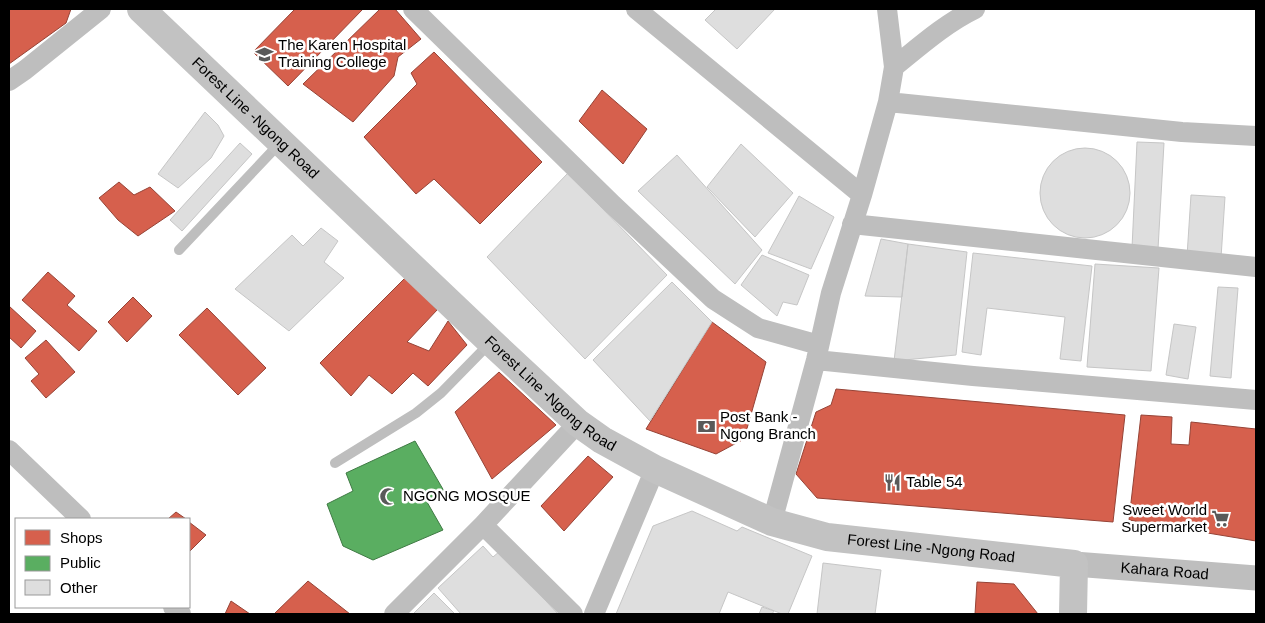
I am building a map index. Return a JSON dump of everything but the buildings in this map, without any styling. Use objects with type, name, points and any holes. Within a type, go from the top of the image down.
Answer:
[{"type":"main road","name":"Forest Line -Ngong Road","points":[[141,9],[491,342],[578,423],[602,440],[655,469],[772,522],[827,537],[1074,564]]},
{"type":"main road","points":[[1073,614],[1074,564]]},
{"type":"street","points":[[9,80],[25,70],[102,9]]},
{"type":"street","points":[[413,9],[612,204],[713,299],[758,328],[817,353],[973,376],[1256,400]]},
{"type":"street","points":[[636,9],[862,195]]},
{"type":"street","points":[[772,522],[831,293],[862,195],[888,102],[894,66],[887,9]]},
{"type":"street","points":[[894,66],[924,42],[975,9]]},
{"type":"street","points":[[888,102],[1182,132],[1256,136]]},
{"type":"street","points":[[852,224],[1256,267]]},
{"type":"street","points":[[394,614],[483,525],[578,423]]},
{"type":"street","points":[[9,450],[80,518]]},
{"type":"street","points":[[600,613],[655,469]]},
{"type":"street","points":[[483,525],[573,614]]},
{"type":"street","name":"Kahara Road","points":[[1074,564],[1256,578]]},
{"type":"lane","points":[[180,250],[282,142]]},
{"type":"lane","points":[[335,463],[416,413],[441,393],[491,342]]},
{"type":"place","name":"The Karen Hospital Training College","points":[[264,54]]},
{"type":"place","name":"Post Bank - Ngong Branch","points":[[706,426]]},
{"type":"place","name":"Table 54","points":[[892,482]]},
{"type":"place","name":"NGONG MOSQUE","points":[[389,496]]},
{"type":"place","name":"Sweet World Supermarket","points":[[1221,519]]}]
